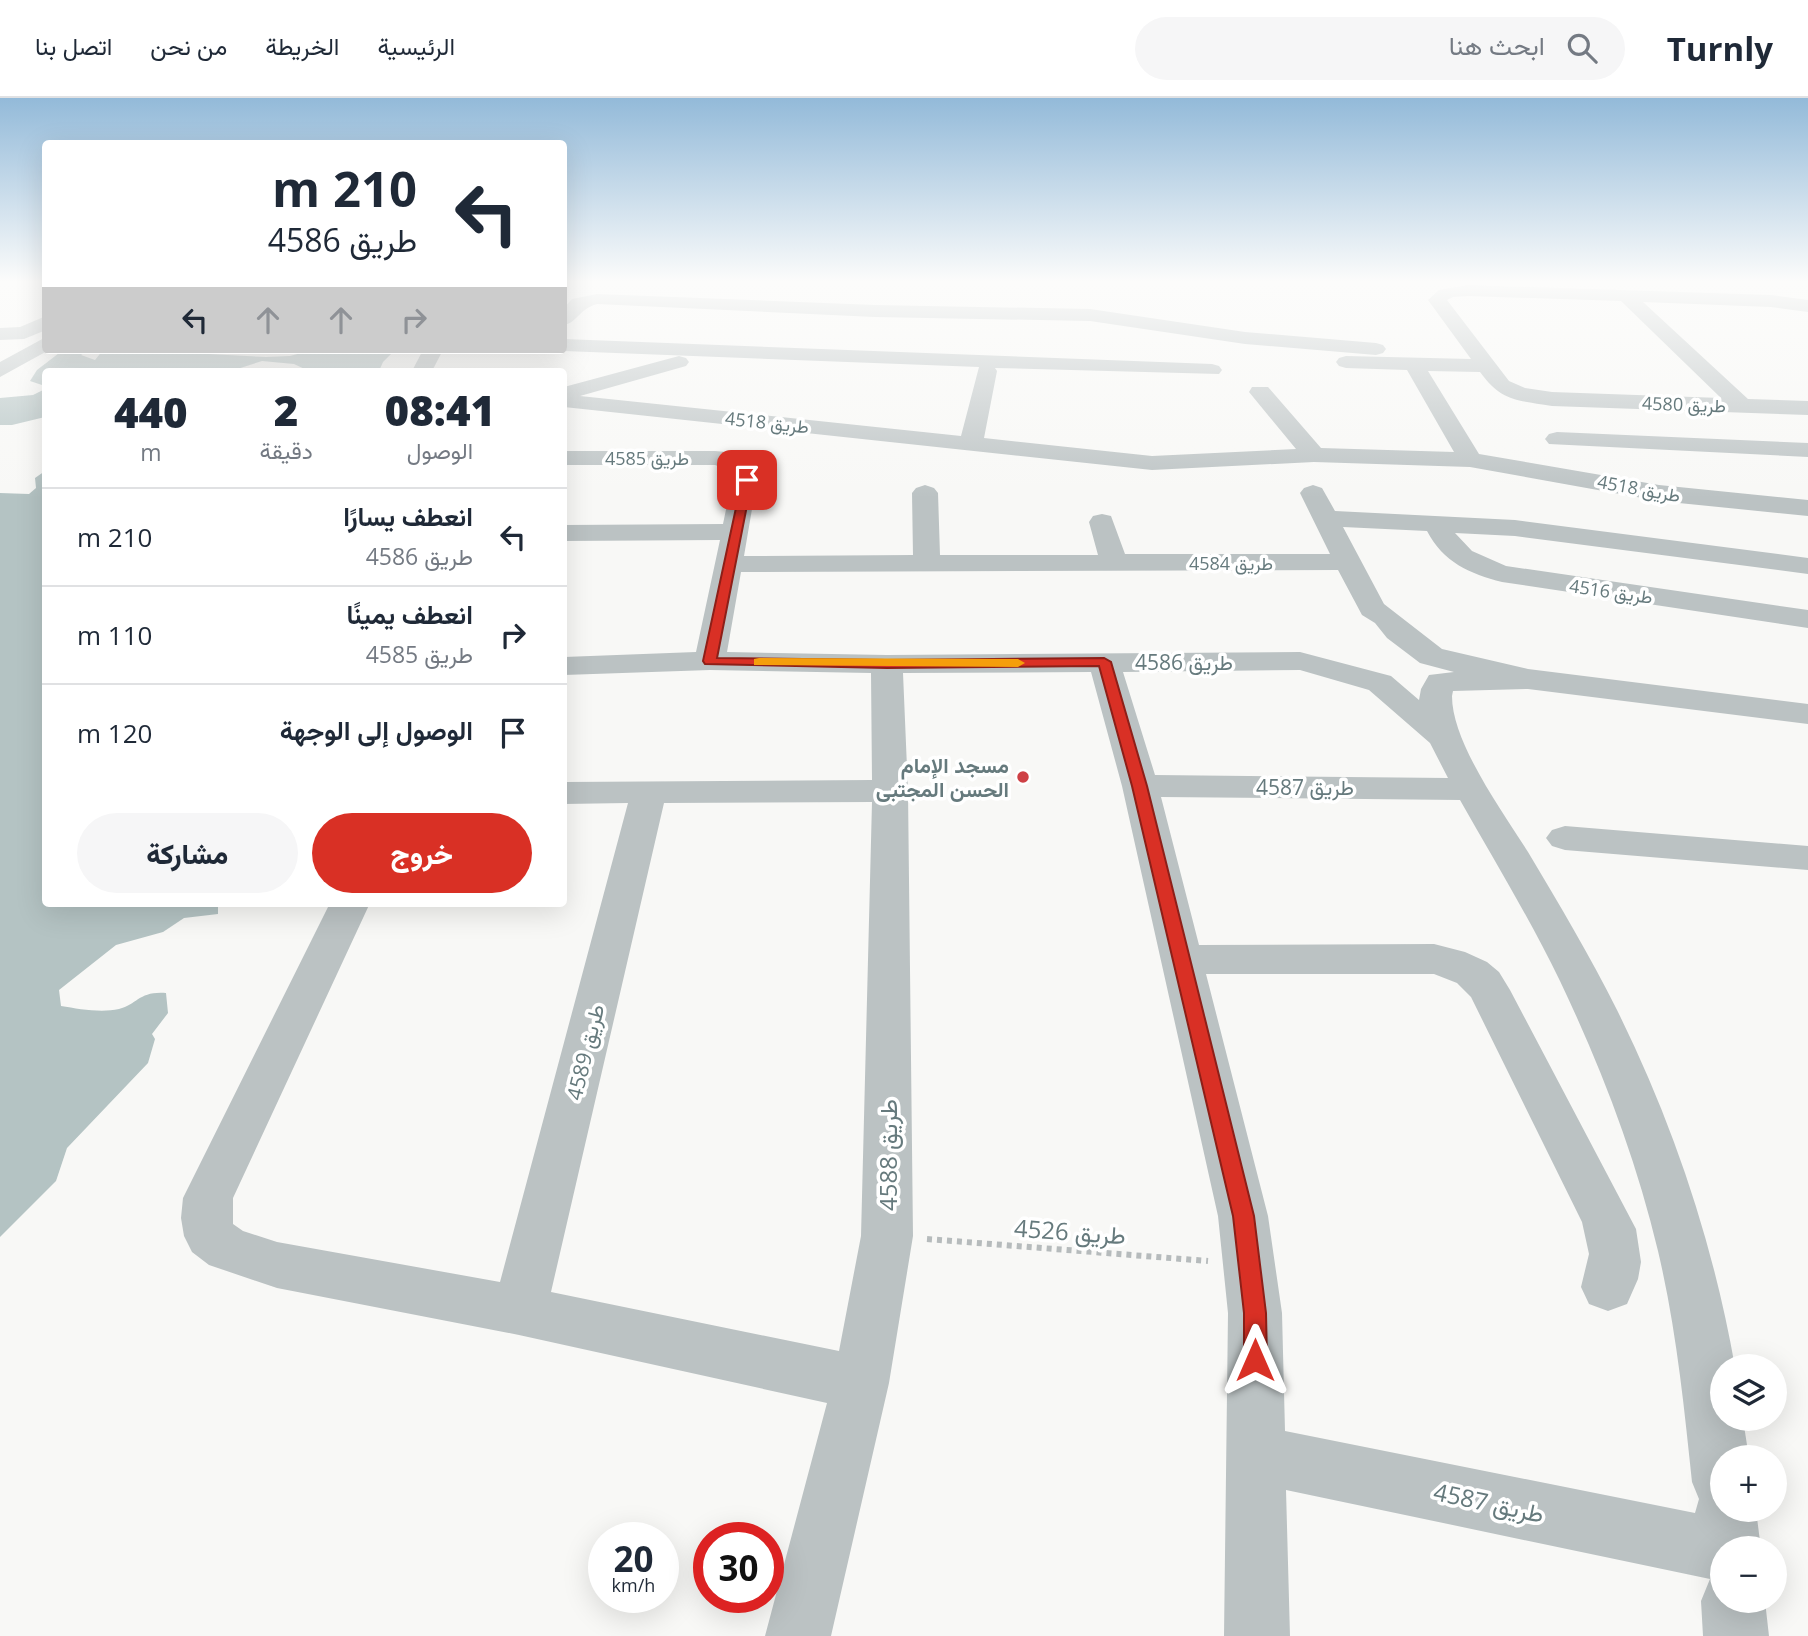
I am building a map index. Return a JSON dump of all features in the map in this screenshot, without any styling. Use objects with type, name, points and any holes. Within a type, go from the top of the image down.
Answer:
[{"type":"street","points":[[0,355],[26,355]]},
{"type":"street","points":[[0,371],[26,355]]},
{"type":"street","points":[[567,394],[631,374],[725,355]]},
{"type":"street","points":[[811,355],[1212,370]]},
{"type":"street","name":"طريق 4580","points":[[1478,355],[1501,386],[1535,397],[1808,408]]},
{"type":"street","points":[[1688,355],[1742,406]]},
{"type":"street","points":[[1256,359],[1487,366]]},
{"type":"street","points":[[1413,364],[1470,460]]},
{"type":"street","points":[[971,445],[987,371]]},
{"type":"street","points":[[1260,392],[1314,455]]},
{"type":"street","name":"طريق 4518","points":[[567,401],[1152,463],[1314,455],[1470,460],[1659,493],[1808,508]]},
{"type":"street","points":[[1689,404],[1731,447]]},
{"type":"street","name":"طريق 4580","points":[[1557,439],[1808,450]]},
{"type":"street","name":"طريق 4585","points":[[567,445],[715,458],[740,463],[747,468],[710,661]]},
{"type":"street","points":[[1312,493],[1372,608],[1385,617],[1435,669],[1808,714]]},
{"type":"street","points":[[925,494],[927,563]]},
{"type":"street","points":[[1326,519],[1437,522],[1601,538],[1808,566]]},
{"type":"street","points":[[1102,522],[1114,563]]},
{"type":"street","name":"طريق 4516","points":[[1437,522],[1443,540],[1453,551],[1482,568],[1502,574],[1808,619]]},
{"type":"street","points":[[567,533],[736,532]]},
{"type":"street","name":"طريق 4584","points":[[729,564],[1349,562]]},
{"type":"street","points":[[1372,608],[1370,616],[1374,638],[1356,657],[1361,671],[1380,683],[1444,738]]},
{"type":"street","name":"طريق 4586","points":[[567,666],[710,661],[887,664],[1300,661],[1366,647],[1392,645],[1435,669]]},
{"type":"street","name":"طريق 4586","points":[[1300,661],[1380,683]]},
{"type":"street","points":[[1104,662],[1140,786],[1243,1216],[1251,1264],[1255,1313],[1257,1636]]},
{"type":"street","name":"طريق 4588","points":[[798,1636],[862,1383],[887,1236],[890,791],[887,664]]},
{"type":"street","points":[[1380,683],[1421,689],[1435,669]]},
{"type":"street","points":[[1435,669],[1434,703],[1444,738],[1580,980],[1609,1042],[1651,1148],[1684,1251],[1702,1340],[1717,1445]]},
{"type":"street","name":"طريق 4587","points":[[1140,786],[1471,789]]},
{"type":"street","points":[[567,793],[890,791]]},
{"type":"street","name":"طريق 4589","points":[[519,1310],[543,1227],[615,922],[649,793]]},
{"type":"street","points":[[1565,838],[1808,858]]},
{"type":"street","points":[[348,907],[208,1198],[206,1218],[210,1236],[227,1249],[277,1265],[519,1310],[862,1383]]},
{"type":"street","points":[[1181,960],[1434,959],[1447,961],[1473,972],[1489,990],[1610,1227],[1616,1262],[1608,1287]]},
{"type":"street","name":"طريق 4587","points":[[1255,1454],[1710,1548]]},
{"type":"street","points":[[1734,1613],[1736,1636]]},
{"type":"path","name":"طريق 4526","points":[[887,1236],[1251,1264]]},
{"type":"shaded area","points":[[57,355],[81,355],[95,360],[99,355],[266,357],[390,355],[380,368],[303,368],[294,364],[262,361],[240,368],[42,368],[42,385],[30,381],[37,370]]},
{"type":"shaded area","points":[[42,390],[42,418],[0,425],[0,398],[33,395]]},
{"type":"shaded area","points":[[42,473],[42,907],[218,907],[218,914],[184,918],[163,932],[116,945],[59,990],[61,1006],[97,1011],[119,1009],[144,996],[166,993],[168,1013],[152,1034],[155,1039],[148,1063],[67,1148],[56,1181],[0,1237],[0,493],[29,494],[36,488],[35,478]]},
{"type":"slow traffic","points":[[759,662],[1018,663]]},
{"type":"place","name":"مسجد الإمام الحسن المجتبى","points":[[1023,777]]},
{"type":"route","points":[[747,480],[710,661],[887,664],[1104,662],[1140,786],[1243,1216],[1251,1264],[1255,1360]]}]
